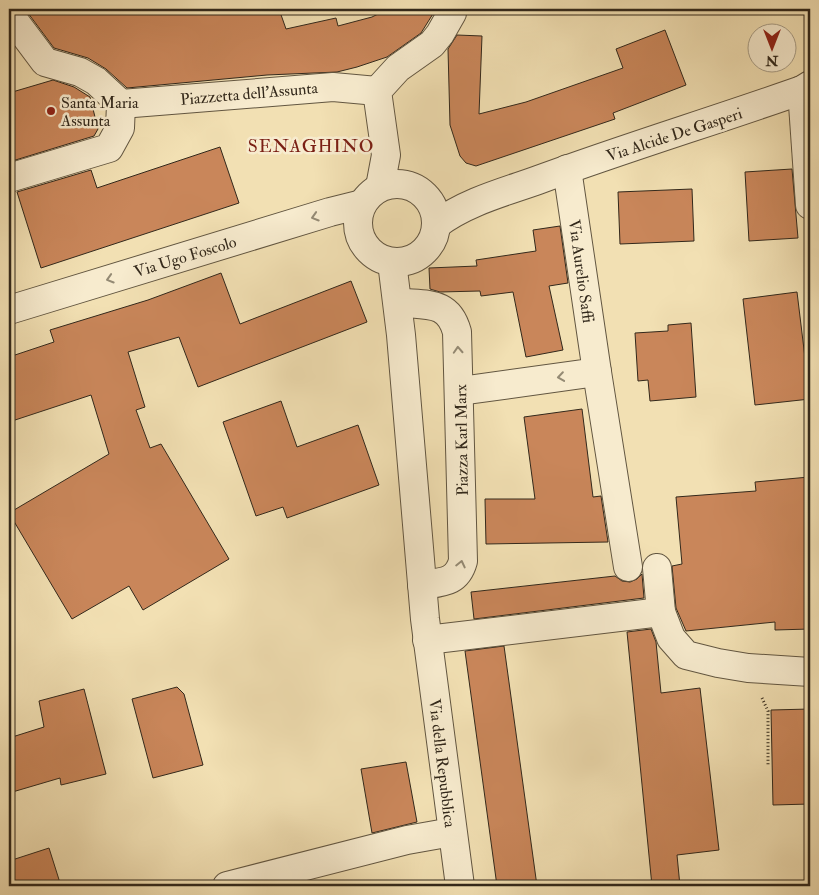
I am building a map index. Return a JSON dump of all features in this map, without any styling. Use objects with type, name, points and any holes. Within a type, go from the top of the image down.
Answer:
[{"type":"street","points":[[393,192],[377,91],[398,68],[432,44],[452,13]]},
{"type":"street","points":[[9,14],[45,62],[80,72],[96,81],[121,104],[120,128],[109,148],[9,178]]},
{"type":"street","name":"Piazzetta dell'Assunta","points":[[121,104],[333,86],[377,91]]},
{"type":"street","points":[[806,88],[810,204]]},
{"type":"street","name":"Via Alcide De Gasperi","points":[[437,224],[451,213],[472,203],[806,88]]},
{"type":"street","name":"Via Aurelio Saffi","points":[[567,169],[628,567]]},
{"type":"street","name":"Via Alcide De Gasperi","points":[[393,192],[537,180]]},
{"type":"street","points":[[393,192],[432,203],[436,214],[437,224],[434,236],[428,247],[419,256],[400,261],[380,258],[370,251],[362,240],[358,228],[358,216],[393,192]]},
{"type":"street","name":"Via Ugo Foscolo","points":[[9,310],[393,192]]},
{"type":"street","points":[[400,261],[405,302],[403,363]]},
{"type":"street","points":[[400,261],[403,363],[427,640],[661,612]]},
{"type":"street","name":"Piazza Karl Marx","points":[[405,302],[428,304],[442,309],[451,316],[457,332],[463,561],[460,572],[454,578],[422,585]]},
{"type":"street","points":[[460,391],[597,372]]},
{"type":"street","points":[[657,568],[661,612],[671,638],[686,655],[748,668],[810,672]]},
{"type":"street","name":"Via della Repubblica","points":[[427,640],[460,886]]},
{"type":"street","points":[[227,886],[407,840],[452,832]]},
{"type":"path","points":[[748,668],[768,711],[768,766]]},
{"type":"building","points":[[25,9],[279,9],[286,29],[336,18],[338,26],[372,17],[388,9],[436,9],[421,33],[387,57],[357,67],[337,72],[267,75],[127,88],[106,69],[88,58],[54,48]]},
{"type":"building","points":[[665,30],[686,85],[613,113],[615,119],[476,166],[466,163],[460,156],[450,125],[448,49],[457,35],[482,36],[479,114],[526,102],[623,68],[616,49]]},
{"type":"building","name":"Santa Maria Assunta","points":[[53,80],[74,87],[90,97],[98,129],[94,136],[9,162],[9,93]]},
{"type":"building","points":[[220,147],[239,203],[41,268],[17,192],[91,170],[97,188]]},
{"type":"building","points":[[792,169],[798,238],[749,241],[745,172]]},
{"type":"building","points":[[692,189],[694,241],[620,244],[618,192]]},
{"type":"building","points":[[560,226],[568,283],[549,286],[563,350],[526,357],[513,292],[481,296],[480,291],[440,292],[430,289],[429,268],[477,266],[476,260],[536,251],[533,230]]},
{"type":"building","points":[[221,273],[240,324],[351,281],[367,322],[198,387],[179,337],[128,352],[145,407],[136,410],[150,448],[161,444],[229,559],[143,610],[129,586],[72,619],[9,513],[109,454],[91,395],[9,422],[9,357],[54,342],[50,330],[148,300]]},
{"type":"building","points":[[797,292],[810,399],[755,405],[743,299]]},
{"type":"building","points":[[691,323],[696,397],[650,401],[648,380],[638,381],[635,333],[668,331],[668,325]]},
{"type":"building","points":[[281,401],[297,447],[358,425],[379,485],[287,518],[283,507],[256,516],[223,422]]},
{"type":"building","points":[[582,409],[593,497],[601,496],[608,542],[486,544],[485,499],[535,499],[524,417]]},
{"type":"building","points":[[809,477],[810,629],[775,630],[775,622],[686,631],[676,608],[672,566],[682,564],[676,497],[756,491],[755,482]]},
{"type":"building","points":[[642,574],[644,598],[474,619],[471,592],[615,576],[622,581],[630,582]]},
{"type":"building","points":[[651,629],[656,642],[661,693],[700,688],[719,850],[677,855],[680,886],[652,886],[627,632]]},
{"type":"building","points":[[504,646],[537,886],[497,886],[465,651]]},
{"type":"building","points":[[177,687],[184,694],[203,765],[153,778],[132,699]]},
{"type":"building","points":[[84,689],[106,774],[61,785],[60,778],[9,793],[9,738],[44,727],[39,701]]},
{"type":"building","points":[[810,709],[810,804],[773,805],[771,710]]},
{"type":"building","points":[[406,762],[417,822],[372,833],[361,769]]},
{"type":"building","points":[[49,848],[61,886],[13,886],[9,875],[9,861]]},
{"type":"place","name":"Santa Maria Assunta","points":[[51,111]]},
{"type":"district","name":"SENAGHINO","points":[[311,146]]}]
